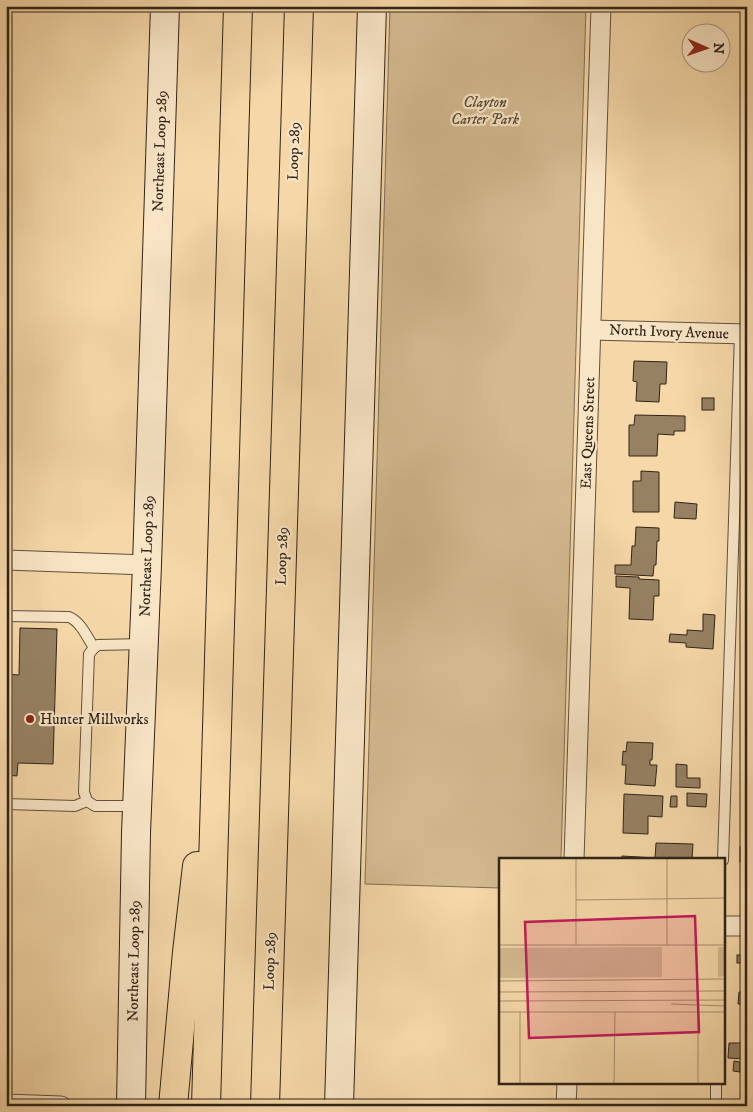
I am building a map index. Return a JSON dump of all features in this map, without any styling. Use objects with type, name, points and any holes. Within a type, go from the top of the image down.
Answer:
[{"type":"highway","points":[[206,1106],[238,6]]},
{"type":"highway","name":"Loop 289","points":[[265,1106],[299,6]]},
{"type":"highway","points":[[279,672],[286,934],[284,1106]]},
{"type":"highway","points":[[173,1106],[187,952],[217,694]]},
{"type":"main road","name":"Northeast Loop 289","points":[[131,1106],[137,806],[147,565],[165,6]]},
{"type":"main road","points":[[339,1106],[372,6]]},
{"type":"street","name":"East Queens Street","points":[[574,858],[601,6]]},
{"type":"street","name":"North Ivory Avenue","points":[[591,330],[744,334]]},
{"type":"street","points":[[6,560],[147,565]]},
{"type":"street","points":[[726,926],[747,926]]},
{"type":"street","points":[[566,1106],[567,1084]]},
{"type":"street","points":[[6,1104],[61,1106]]},
{"type":"lane","points":[[723,858],[744,334]]},
{"type":"lane","points":[[6,616],[74,619],[94,648]]},
{"type":"lane","points":[[137,806],[95,806],[87,801],[84,792],[90,654],[98,645],[144,644]]},
{"type":"lane","points":[[6,804],[75,806],[87,801]]},
{"type":"lane","points":[[716,1084],[716,1106]]},
{"type":"green space","name":"Clayton Carter Park","points":[[390,6],[586,6],[561,858],[499,858],[499,888],[365,884]]},
{"type":"building","points":[[634,361],[667,362],[666,384],[660,384],[659,402],[636,401],[637,382],[633,381]]},
{"type":"building","points":[[702,398],[714,398],[714,410],[702,410]]},
{"type":"building","points":[[635,415],[685,416],[685,431],[674,431],[674,435],[658,434],[657,456],[629,456],[629,425],[634,425]]},
{"type":"building","points":[[641,471],[659,472],[659,512],[633,512],[633,481],[641,481]]},
{"type":"building","points":[[675,502],[697,504],[696,519],[674,518]]},
{"type":"building","points":[[636,527],[659,528],[656,565],[654,565],[653,576],[615,574],[615,565],[631,565]]},
{"type":"building","points":[[616,576],[659,580],[659,596],[654,596],[653,620],[629,619],[630,588],[616,587]]},
{"type":"building","points":[[703,614],[715,615],[713,649],[686,647],[686,643],[669,642],[670,634],[687,635],[687,630],[703,631]]},
{"type":"building","name":"Hunter Millworks","points":[[20,628],[57,629],[53,764],[18,763],[17,776],[6,775],[6,674],[19,675]]},
{"type":"building","points":[[627,742],[653,743],[650,765],[657,765],[655,786],[625,784],[626,765],[622,765],[623,751],[626,752]]},
{"type":"building","points":[[676,764],[687,765],[687,778],[700,778],[700,788],[676,787]]},
{"type":"building","points":[[687,793],[707,794],[706,807],[687,806]]},
{"type":"building","points":[[624,794],[663,796],[662,817],[648,816],[648,834],[623,833]]},
{"type":"building","points":[[671,796],[677,796],[677,807],[670,807]]},
{"type":"building","points":[[656,843],[693,844],[692,858],[655,858]]},
{"type":"building","points":[[740,847],[747,847],[747,862],[740,862]]},
{"type":"building","points":[[622,856],[655,858],[622,858]]},
{"type":"building","points":[[737,955],[747,955],[747,963],[737,963]]},
{"type":"building","points":[[739,992],[747,992],[747,1004],[738,1004]]},
{"type":"building","points":[[743,1008],[747,1008],[747,1020],[742,1020]]},
{"type":"building","points":[[729,1043],[746,1043],[746,1059],[728,1058]]},
{"type":"building","points":[[734,1061],[740,1062],[740,1072],[733,1071]]},
{"type":"place","name":"Hunter Millworks","points":[[30,719]]}]
